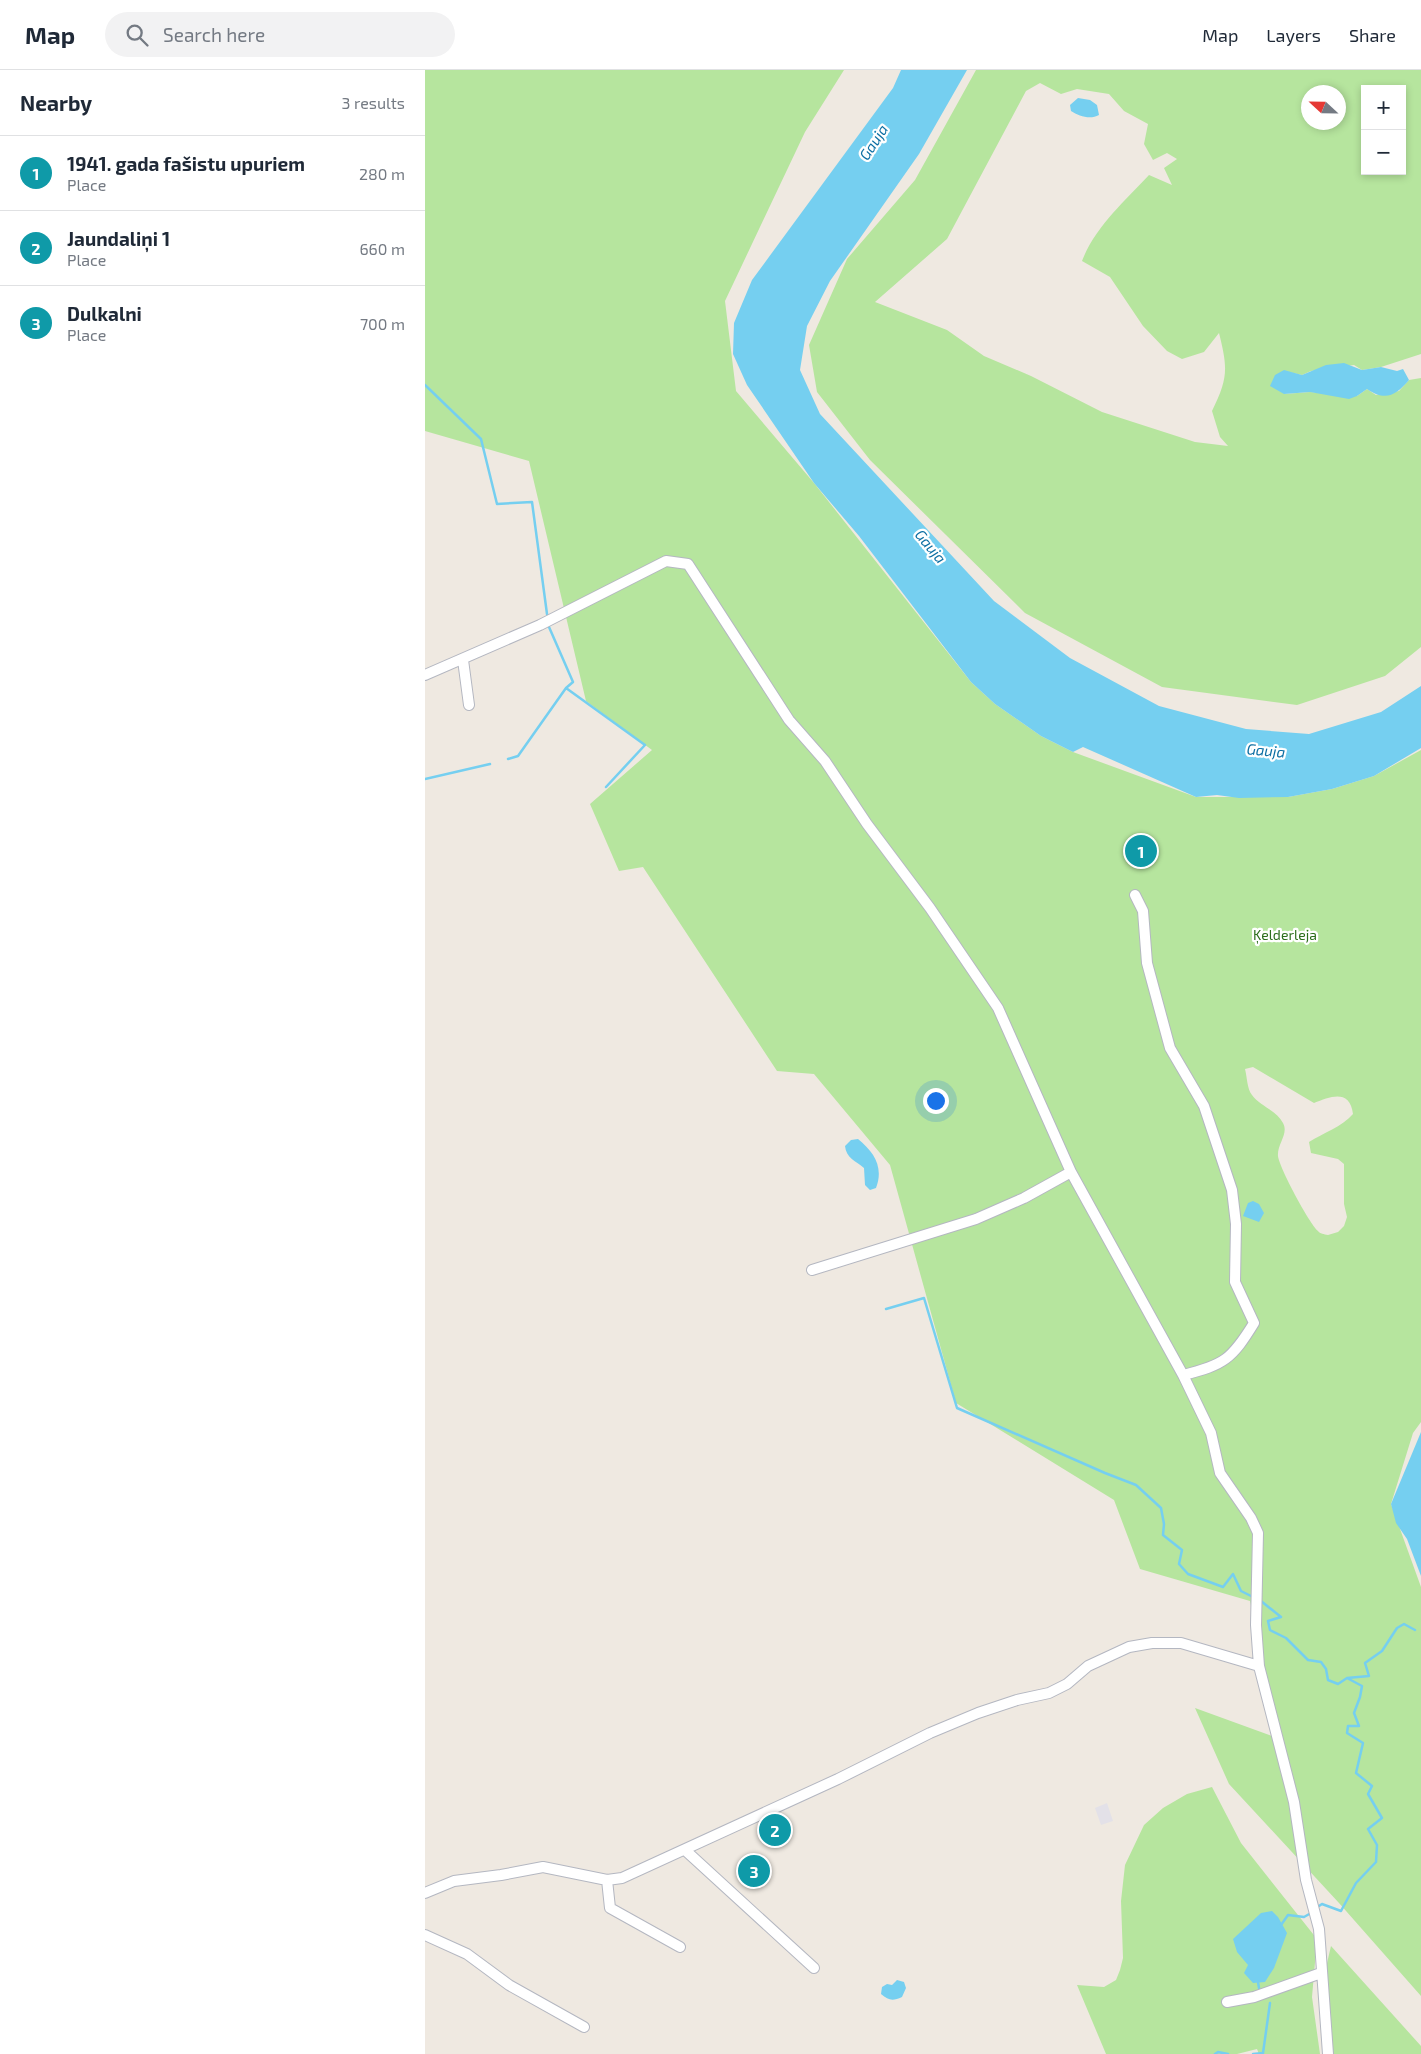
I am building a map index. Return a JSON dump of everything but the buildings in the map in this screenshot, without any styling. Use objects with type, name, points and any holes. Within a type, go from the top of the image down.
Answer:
[{"type":"street","points":[[425,675],[540,625],[666,561],[687,564],[789,720],[825,761],[867,824],[930,908],[998,1008],[1071,1172],[1183,1375],[1211,1433],[1220,1474],[1251,1518],[1258,1533],[1255,1625],[1259,1666],[1294,1802],[1305,1880],[1319,1929],[1328,2054]]},
{"type":"street","points":[[463,660],[469,705]]},
{"type":"street","points":[[1135,895],[1143,911],[1147,963],[1170,1048],[1203,1106],[1232,1190],[1236,1224],[1235,1282],[1253,1323],[1238,1349],[1213,1367],[1183,1375]]},
{"type":"street","points":[[812,1270],[976,1219],[1024,1198],[1071,1172]]},
{"type":"street","points":[[425,1893],[454,1881],[543,1867],[607,1880],[622,1878],[847,1775],[930,1733],[986,1710],[1017,1700],[1049,1694],[1067,1684],[1088,1666],[1129,1647],[1152,1643],[1181,1643],[1259,1666]]},
{"type":"street","points":[[685,1850],[814,1968]]},
{"type":"street","points":[[607,1880],[610,1908],[680,1947]]},
{"type":"street","points":[[425,1934],[467,1954],[509,1985],[584,2027]]},
{"type":"street","points":[[1227,2002],[1253,1997],[1321,1973]]},
{"type":"shaded area","points":[[1107,1803],[1113,1821],[1101,1825],[1095,1808]]},
{"type":"green space","name":"Ķelderleja","points":[[425,70],[844,70],[805,132],[725,301],[736,391],[814,483],[971,682],[995,704],[1041,736],[1073,752],[1196,797],[1288,797],[1332,789],[1374,776],[1421,750],[1421,1422],[1413,1433],[1391,1504],[1421,1587],[1421,1996],[1339,1903],[1229,1784],[1195,1708],[1280,1739],[1250,1601],[1140,1569],[1114,1500],[956,1403],[890,1165],[814,1074],[777,1071],[643,867],[619,871],[590,804],[652,750],[586,701],[529,461],[425,431]],"holes":[[[1253,1067],[1314,1103],[1339,1096],[1348,1101],[1353,1114],[1349,1119],[1309,1142],[1311,1153],[1338,1159],[1344,1164],[1344,1204],[1347,1217],[1344,1226],[1338,1232],[1328,1235],[1320,1233],[1314,1226],[1289,1182],[1278,1156],[1285,1131],[1283,1123],[1252,1095],[1248,1086],[1245,1069]]]},
{"type":"green space","points":[[976,70],[1421,70],[1421,354],[1381,367],[1362,370],[1354,365],[1311,371],[1302,375],[1284,371],[1284,394],[1310,392],[1357,396],[1367,389],[1376,395],[1399,391],[1409,380],[1421,378],[1421,647],[1385,676],[1297,705],[1162,687],[1025,613],[870,460],[817,392],[809,345],[847,259],[915,180]],"holes":[[[1040,83],[1061,94],[1077,89],[1109,94],[1124,111],[1148,124],[1144,144],[1153,160],[1167,153],[1177,159],[1164,168],[1172,185],[1149,175],[1102,226],[1082,261],[1110,277],[1143,326],[1167,351],[1182,359],[1204,352],[1219,333],[1224,356],[1225,373],[1221,390],[1212,411],[1220,437],[1228,446],[1195,442],[1102,412],[1031,376],[984,356],[947,330],[875,302],[947,239],[1026,91]]]},
{"type":"green space","points":[[1212,1787],[1241,1843],[1317,1939],[1312,1997],[1320,2054],[1259,2054],[1257,2049],[1237,2054],[1106,2054],[1077,1985],[1104,1987],[1116,1980],[1123,1958],[1121,1901],[1125,1865],[1144,1825],[1163,1808],[1187,1794]]},
{"type":"green space","points":[[1331,1946],[1421,2046],[1421,2054],[1330,2054],[1324,1976]]},
{"type":"water","name":"Gauja","points":[[901,70],[967,70],[919,154],[830,281],[807,326],[800,370],[820,414],[994,601],[1070,658],[1159,706],[1246,729],[1309,734],[1381,712],[1421,686],[1421,748],[1374,776],[1332,789],[1288,797],[1239,798],[1217,795],[1196,797],[1083,747],[1073,752],[1041,736],[995,704],[971,682],[859,536],[814,483],[747,385],[733,354],[734,323],[752,280],[893,88]]},
{"type":"water","points":[[1078,98],[1090,100],[1097,105],[1099,115],[1085,117],[1071,111],[1070,105]]},
{"type":"water","points":[[1344,363],[1362,370],[1381,367],[1397,371],[1403,369],[1409,380],[1400,390],[1390,395],[1380,395],[1367,389],[1349,399],[1310,392],[1284,394],[1270,386],[1275,375],[1284,370],[1302,375],[1326,365]]},
{"type":"water","points":[[858,1139],[869,1149],[878,1167],[879,1173],[876,1188],[870,1190],[865,1185],[864,1168],[847,1154],[845,1146],[851,1140]]},
{"type":"water","points":[[1253,1201],[1259,1204],[1264,1213],[1259,1222],[1243,1216],[1248,1203]]},
{"type":"water","points":[[1421,1432],[1421,1576],[1407,1539],[1396,1523],[1391,1504]]},
{"type":"water","points":[[1272,1911],[1278,1917],[1287,1933],[1274,1968],[1265,1982],[1253,1983],[1244,1973],[1248,1965],[1237,1952],[1233,1939],[1261,1913]]},
{"type":"water","points":[[897,1980],[904,1982],[906,1988],[902,1997],[891,2000],[881,1994],[882,1987],[887,1984],[892,1985]]},
{"type":"waterway","points":[[425,385],[481,439],[497,504],[532,502],[547,614]]},
{"type":"waterway","points":[[549,627],[573,682],[566,688]]},
{"type":"waterway","points":[[508,759],[518,756],[566,688],[645,745],[606,787]]},
{"type":"waterway","points":[[425,779],[490,764]]},
{"type":"waterway","points":[[886,1309],[924,1298],[957,1408],[1136,1485],[1161,1508],[1164,1524],[1163,1535],[1182,1550],[1179,1564],[1188,1574],[1223,1587],[1233,1574],[1241,1591],[1253,1597]]},
{"type":"waterway","points":[[1261,1601],[1281,1617],[1268,1621],[1270,1630],[1286,1638],[1308,1660],[1321,1662],[1326,1669],[1328,1680],[1338,1684],[1347,1678]]},
{"type":"waterway","points":[[1319,1906],[1322,1904],[1341,1911],[1356,1883],[1376,1862],[1377,1845],[1368,1829],[1382,1818],[1368,1794],[1372,1786],[1356,1773],[1363,1743],[1347,1733],[1348,1726],[1359,1726],[1354,1713],[1362,1686],[1347,1678],[1369,1676],[1365,1663],[1382,1651],[1397,1628],[1404,1624],[1415,1630]]},
{"type":"waterway","points":[[1281,1925],[1288,1915],[1304,1917],[1311,1913]]},
{"type":"waterway","points":[[1258,1982],[1259,1988]]},
{"type":"waterway","points":[[1253,2054],[1263,2053],[1270,2003]]},
{"type":"waterway","points":[[1215,2054],[1218,2052],[1228,2054]]},
{"type":"place","name":"1941. gada fašistu upuriem","points":[[1141,851]]},
{"type":"place","name":"Jaundaliņi 1","points":[[775,1830]]},
{"type":"place","name":"Dulkalni","points":[[754,1871]]}]
